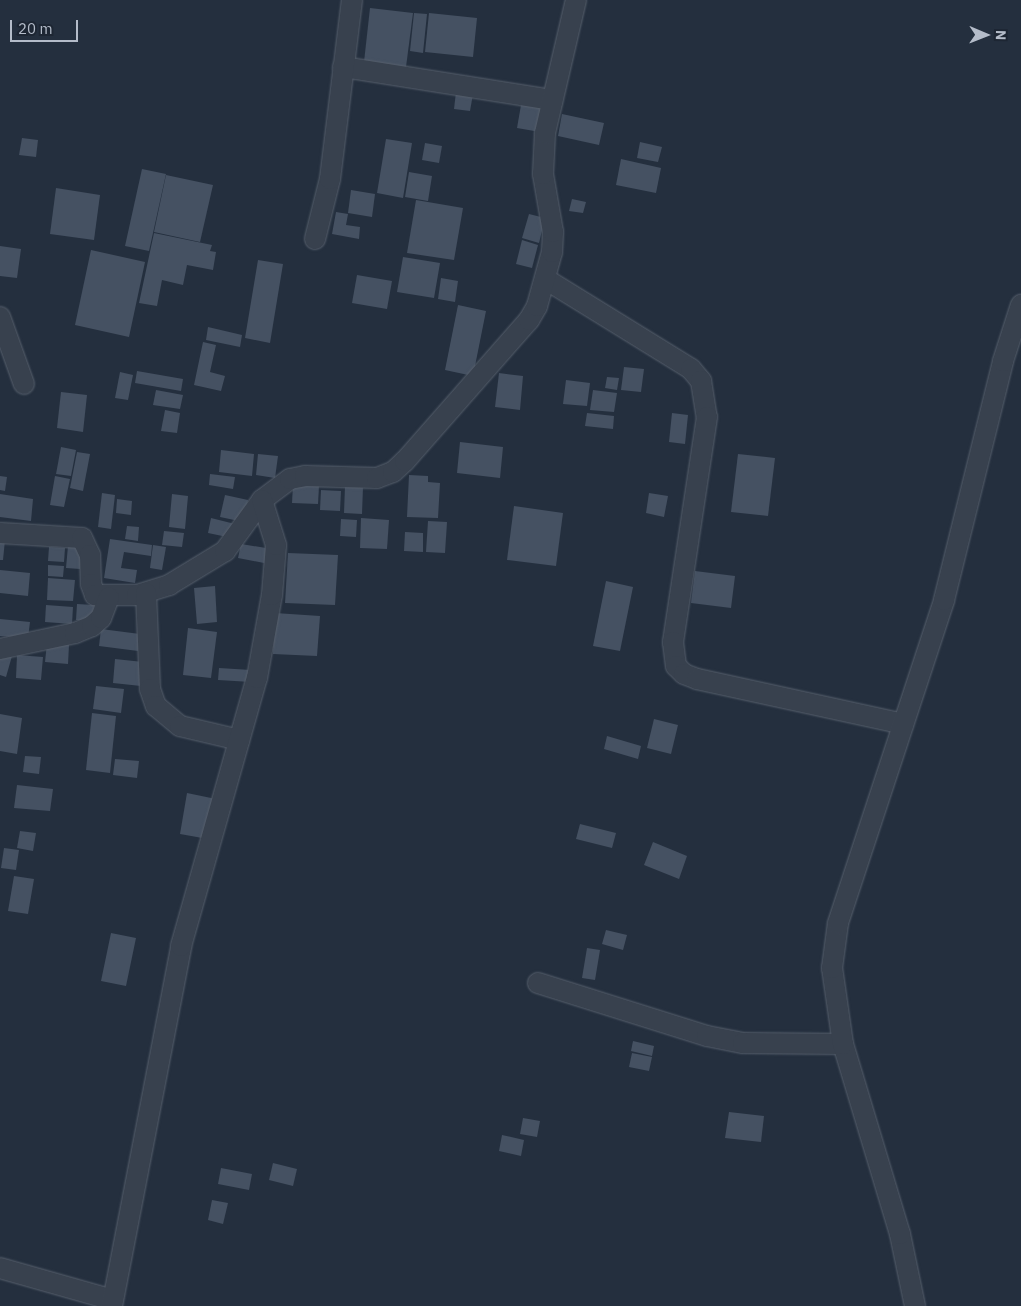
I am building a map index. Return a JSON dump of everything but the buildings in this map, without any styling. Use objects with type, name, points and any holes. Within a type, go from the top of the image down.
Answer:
[{"type":"street","points":[[315,239],[330,178],[352,0]]},
{"type":"street","points":[[0,533],[82,538],[90,555],[92,590],[101,597],[146,593],[169,585],[225,551],[262,500],[290,479],[305,476],[370,478],[392,472],[529,320],[547,280],[553,232],[543,156],[552,100],[576,0]]},
{"type":"street","points":[[343,67],[552,100]]},
{"type":"street","points":[[547,280],[691,369],[701,381],[707,417],[672,642],[676,666],[684,674],[697,679],[903,724]]},
{"type":"street","points":[[915,1306],[900,1234],[843,1044],[832,968],[838,923],[944,600],[1005,354],[1021,305]]},
{"type":"street","points":[[0,318],[24,384]]},
{"type":"street","points":[[0,1268],[113,1303],[181,946],[257,678],[272,595],[276,545],[262,500]]},
{"type":"street","points":[[146,593],[150,689],[156,706],[180,726],[239,740]]},
{"type":"street","points":[[0,649],[75,633],[92,626],[101,618],[109,597]]},
{"type":"street","points":[[538,983],[706,1036],[743,1043],[843,1044]]}]
